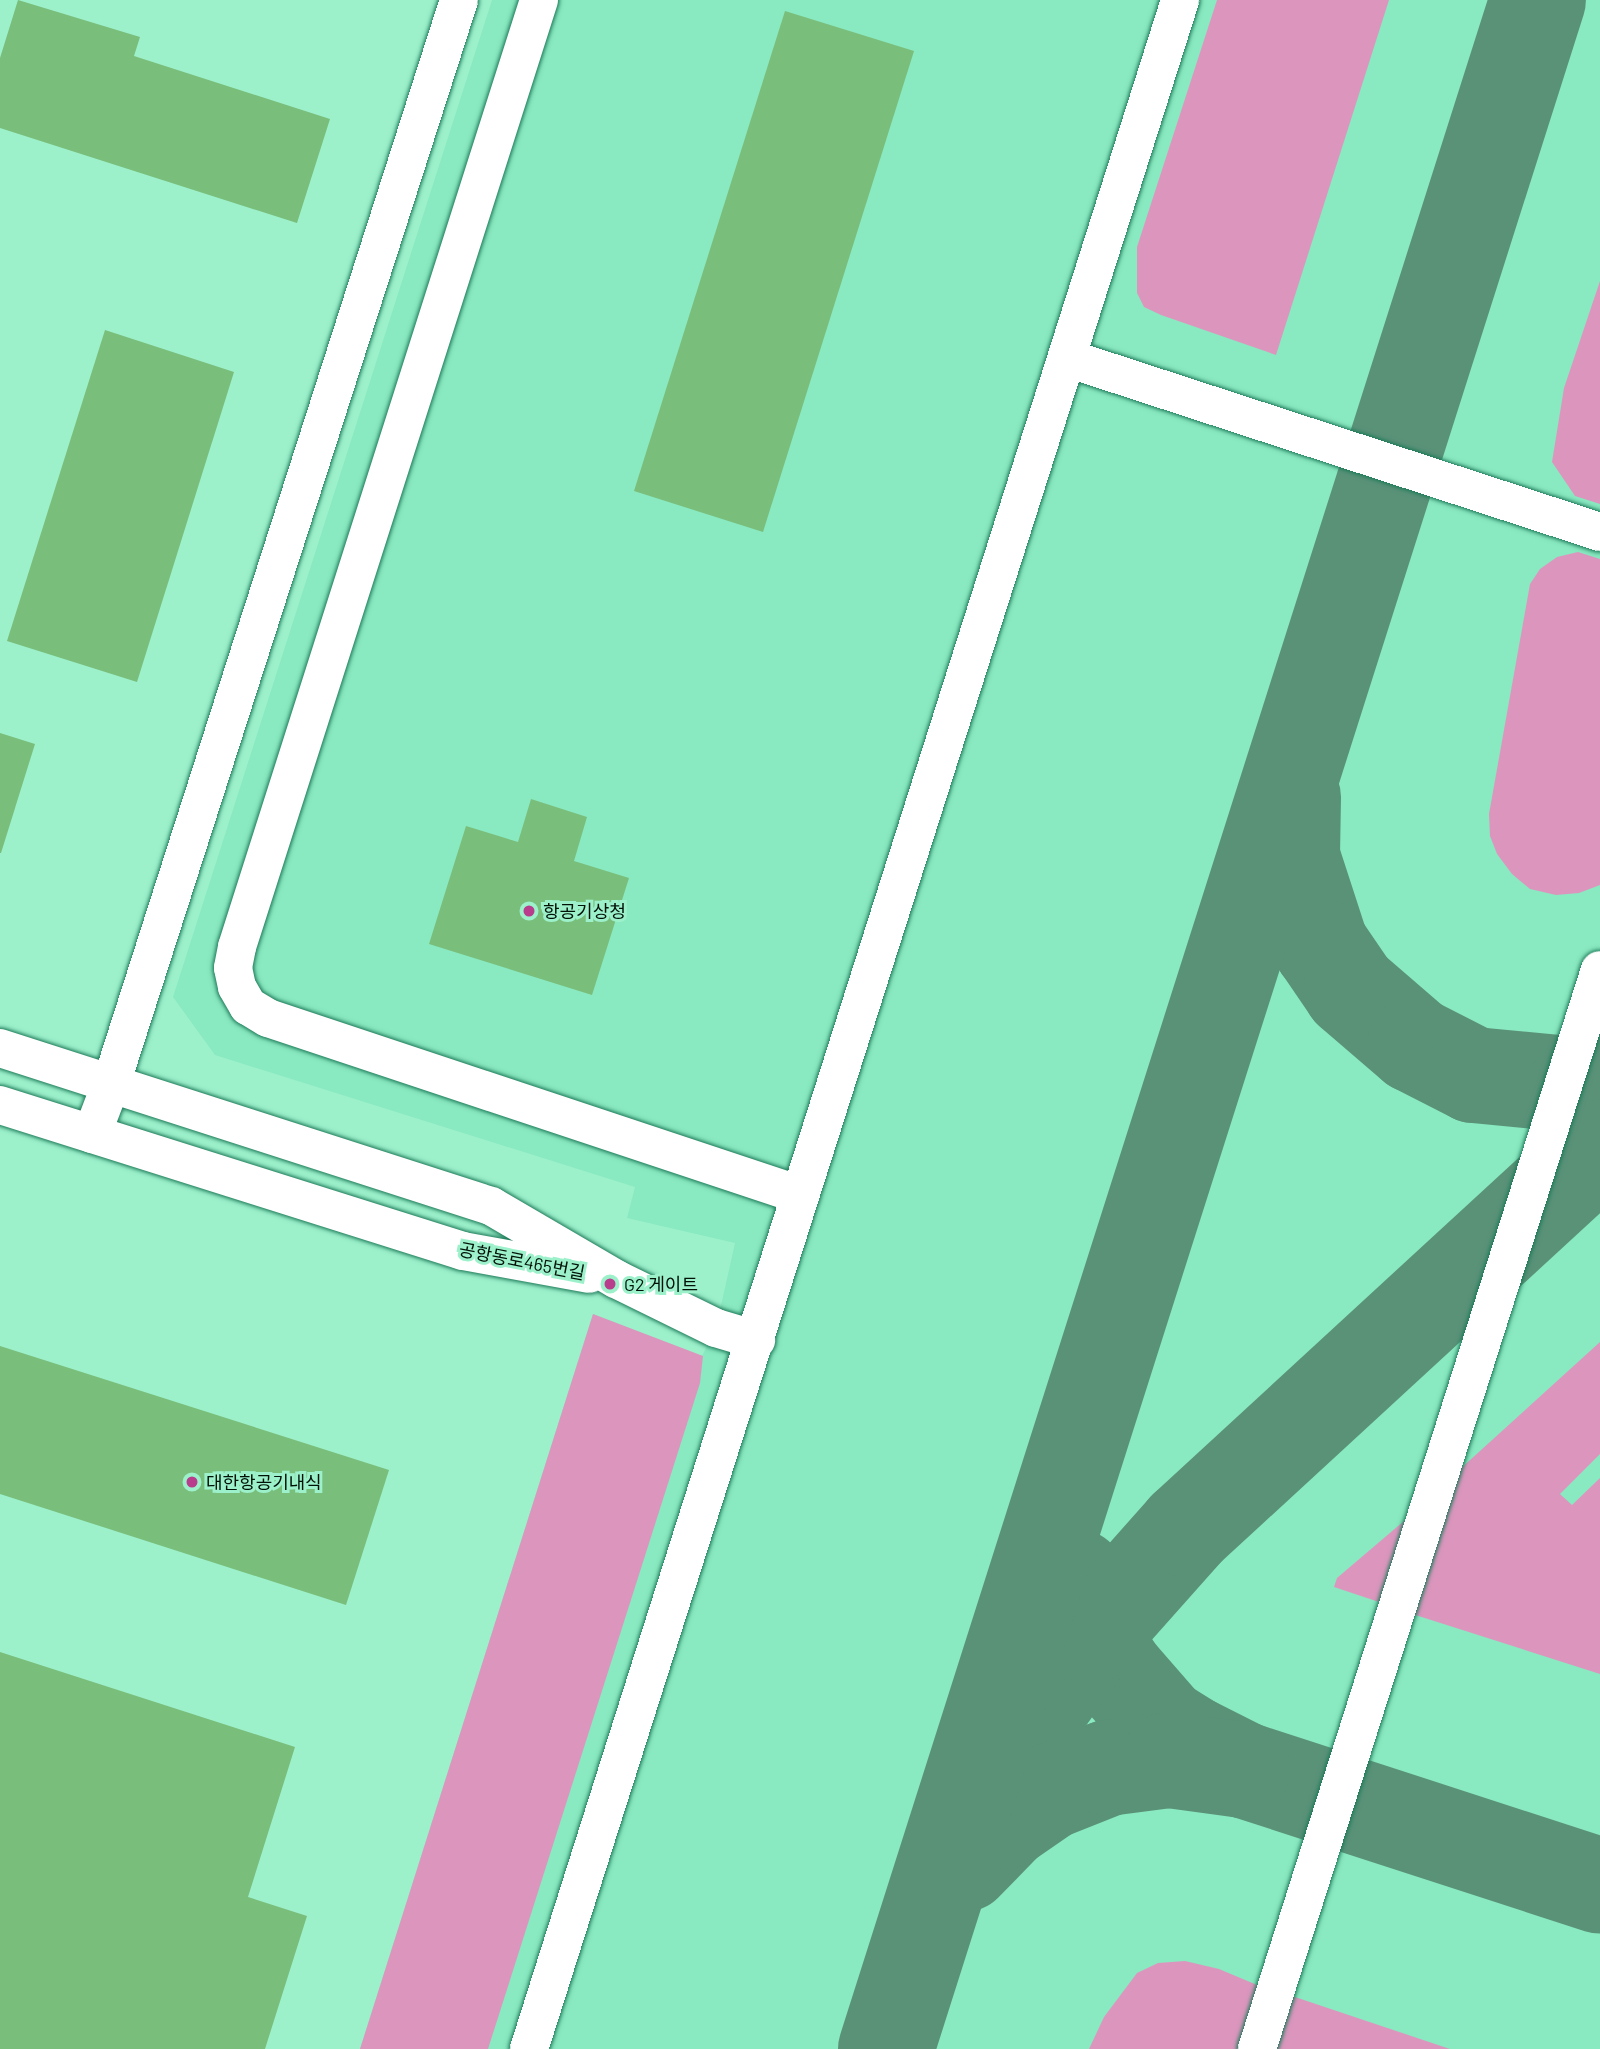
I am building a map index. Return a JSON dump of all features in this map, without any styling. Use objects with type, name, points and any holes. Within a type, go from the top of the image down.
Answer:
[{"type":"lane","points":[[92,1134],[111,1084],[459,0]]},
{"type":"lane","points":[[539,0],[237,947],[233,968],[237,987],[248,1006],[268,1018],[800,1195]]},
{"type":"lane","points":[[530,2049],[1180,0]]},
{"type":"lane","points":[[1067,358],[1600,532]]},
{"type":"lane","points":[[1257,2049],[1600,970]]},
{"type":"lane","name":"공항동로465번길","points":[[0,1048],[491,1206],[615,1279]]},
{"type":"lane","name":"공항동로465번길","points":[[0,1105],[463,1251],[615,1279]]},
{"type":"lane","points":[[615,1279],[716,1328],[756,1340]]},
{"type":"shaded area","points":[[492,0],[1600,0],[1600,2049],[360,2049],[593,1314],[702,1356],[716,1328],[735,1243],[627,1218],[635,1187],[215,1055],[173,997]]},
{"type":"shaded area","points":[[1217,0],[1389,0],[1276,355],[1161,315],[1144,307],[1137,293],[1137,247]]},
{"type":"shaded area","points":[[1600,281],[1600,504],[1575,496],[1552,462],[1564,388]]},
{"type":"shaded area","points":[[1578,552],[1600,559],[1600,885],[1579,893],[1556,895],[1530,889],[1512,874],[1497,854],[1490,836],[1489,814],[1530,584],[1540,569],[1557,557]]},
{"type":"shaded area","points":[[593,1314],[703,1356],[700,1383],[488,2049],[360,2049]]},
{"type":"shaded area","points":[[1600,1342],[1600,1454],[1560,1494],[1572,1505],[1600,1478],[1600,1674],[1409,1613],[1448,1480]]},
{"type":"shaded area","points":[[1411,1515],[1388,1605],[1334,1587],[1337,1578]]},
{"type":"shaded area","points":[[1185,1961],[1219,1969],[1269,1990],[1250,2049],[1089,2049],[1104,2017],[1137,1973],[1158,1963]]},
{"type":"shaded area","points":[[1289,1995],[1450,2049],[1272,2049]]},
{"type":"building","points":[[18,0],[140,37],[134,56],[330,119],[297,223],[0,128],[0,58]]},
{"type":"building","points":[[785,11],[914,51],[763,532],[634,491]]},
{"type":"building","points":[[105,330],[234,372],[137,682],[7,641]]},
{"type":"building","points":[[0,733],[35,744],[1,853],[0,853]]},
{"type":"building","name":"항공기상청","points":[[531,799],[587,817],[574,861],[629,878],[592,995],[429,944],[466,826],[518,842]]},
{"type":"building","name":"대한항공기내식","points":[[0,1346],[389,1470],[346,1605],[0,1494]]},
{"type":"building","points":[[0,1652],[295,1747],[248,1897],[307,1916],[265,2049],[0,2049]]},
{"type":"taxiway","points":[[886,2049],[1538,0]]},
{"type":"taxiway","points":[[1293,797],[1292,857],[1321,946],[1351,990],[1415,1045],[1474,1075],[1577,1085],[1600,1081]]},
{"type":"taxiway","points":[[1008,1752],[1092,1635],[1186,1529],[1600,1148]]},
{"type":"taxiway","points":[[1077,1577],[1092,1635],[1117,1673],[1163,1726],[1194,1745],[1244,1770],[1600,1886]]},
{"type":"taxiway","points":[[964,1864],[1006,1821],[1048,1792],[1108,1768],[1169,1760],[1242,1770]]},
{"type":"place","name":"항공기상청","points":[[529,911]]},
{"type":"place","name":"G2 게이트","points":[[610,1284]]},
{"type":"place","name":"대한항공기내식","points":[[192,1482]]}]
